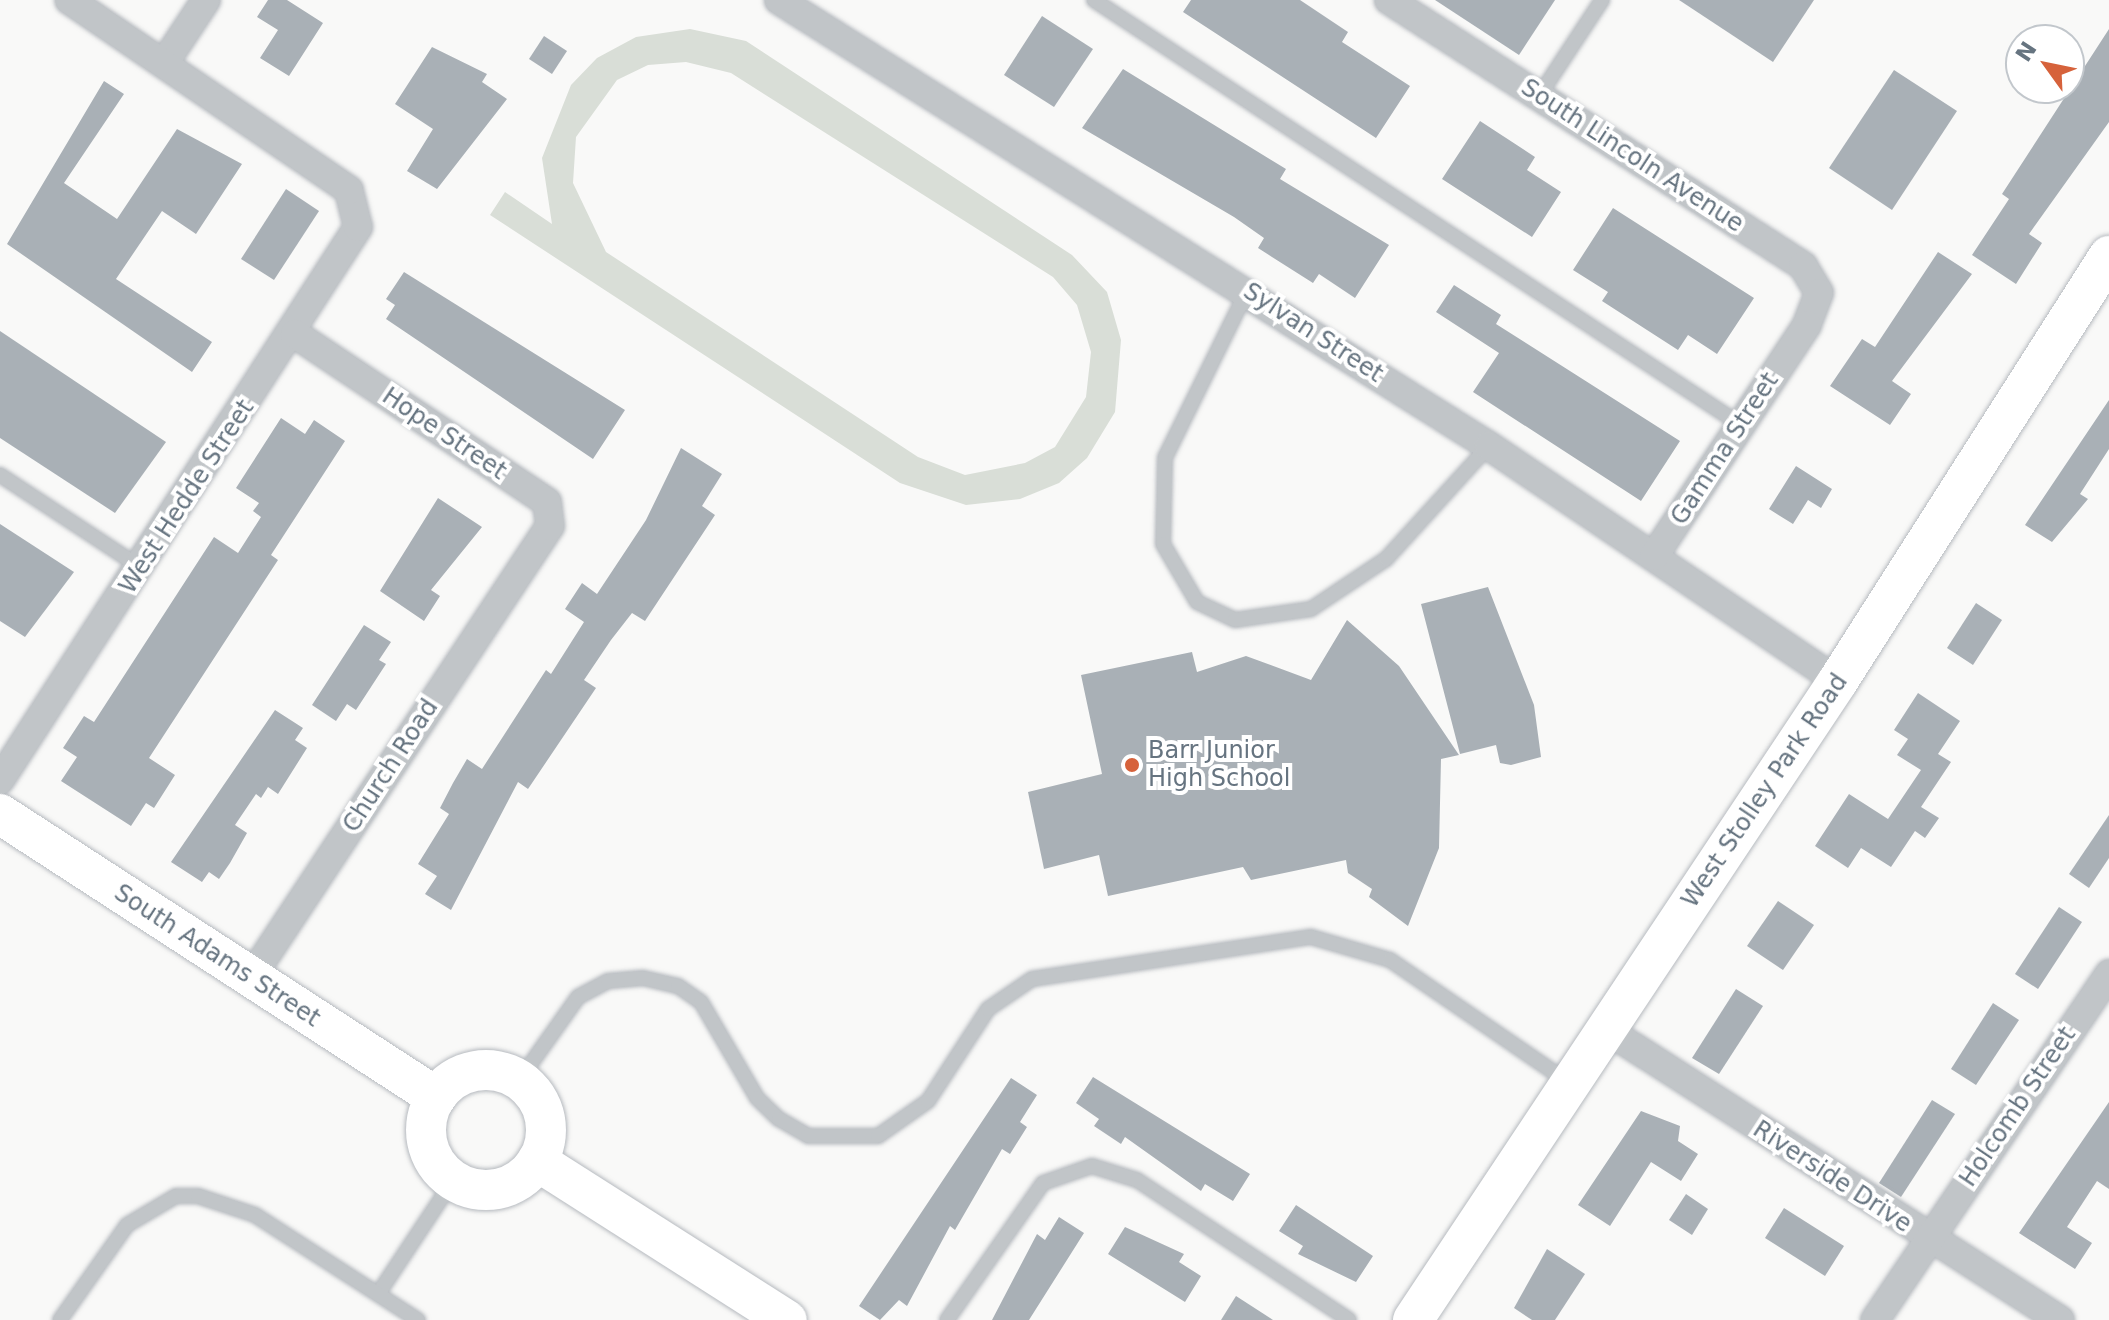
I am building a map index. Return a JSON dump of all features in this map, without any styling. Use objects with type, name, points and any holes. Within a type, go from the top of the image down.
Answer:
[{"type":"main road","name":"West Stolley Park Road","points":[[1413,1320],[1838,681],[2109,256]]},
{"type":"main road","name":"South Adams Street","points":[[0,814],[436,1097]]},
{"type":"main road","points":[[470,1070],[520,1079],[546,1121],[537,1161],[496,1192],[454,1179],[427,1142],[436,1097],[470,1070]]},
{"type":"main road","points":[[537,1161],[787,1320]]},
{"type":"street","points":[[69,0],[165,62],[206,0]]},
{"type":"street","name":"Sylvan Street","points":[[779,0],[1247,291],[1489,446],[1838,681]]},
{"type":"street","name":"South Lincoln Avenue","points":[[1389,0],[1803,266],[1819,293],[1796,342]]},
{"type":"street","name":"West Hedde Street","points":[[0,780],[295,334],[345,256],[358,227],[349,190],[165,62]]},
{"type":"street","name":"Hope Street","points":[[295,334],[547,502],[550,526],[532,552]]},
{"type":"street","name":"Gamma Street","points":[[1654,556],[1796,342]]},
{"type":"street","name":"Church Road","points":[[250,979],[532,552]]},
{"type":"street","name":"Holcomb Street","points":[[1875,1320],[2109,974]]},
{"type":"street","name":"Riverside Drive","points":[[1607,1030],[1928,1241],[2060,1320]]},
{"type":"lane","points":[[1094,0],[1741,425]]},
{"type":"lane","points":[[1539,96],[1602,0]]},
{"type":"lane","points":[[1247,291],[1165,458],[1163,544],[1197,602],[1235,620],[1311,609],[1386,559],[1489,446]]},
{"type":"lane","points":[[0,475],[140,567]]},
{"type":"lane","points":[[520,1079],[578,997],[608,981],[643,978],[678,986],[701,1002],[757,1098],[779,1119],[808,1136],[878,1136],[928,1101],[988,1009],[1032,979],[1311,937],[1390,960],[1571,1084]]},
{"type":"lane","points":[[947,1320],[1043,1183],[1092,1166],[1137,1180],[1349,1320]]},
{"type":"lane","points":[[378,1294],[454,1179]]},
{"type":"lane","points":[[60,1320],[127,1225],[176,1196],[225,1199],[418,1320]]},
{"type":"shaded area","points":[[690,29],[746,41],[1072,255],[1107,292],[1121,340],[1115,412],[1087,458],[1059,483],[1020,499],[966,505],[900,483],[490,215],[505,192],[552,224],[542,158],[571,85],[597,58],[636,37]],"holes":[[[686,62],[731,73],[1053,277],[1077,305],[1091,352],[1086,397],[1055,447],[1025,463],[965,475],[918,457],[606,252],[573,183],[576,137],[617,80],[648,65]]]},
{"type":"building","points":[[268,0],[287,0],[323,23],[289,76],[260,58],[278,30],[257,17]]},
{"type":"building","points":[[1191,0],[1300,0],[1348,32],[1342,42],[1410,86],[1376,138],[1183,12]]},
{"type":"building","points":[[1435,0],[1555,0],[1519,55]]},
{"type":"building","points":[[1679,0],[1814,0],[1773,62]]},
{"type":"building","points":[[1042,16],[1093,49],[1054,107],[1004,75]]},
{"type":"building","points":[[2109,29],[2109,122],[2029,234],[2042,243],[2016,284],[1972,255],[2009,199],[2002,194],[2060,104],[2085,104],[2085,66]]},
{"type":"building","points":[[544,36],[567,51],[552,74],[529,59]]},
{"type":"building","points":[[432,47],[487,74],[482,82],[507,99],[437,189],[407,171],[433,129],[395,104]]},
{"type":"building","points":[[1123,69],[1286,169],[1280,179],[1389,245],[1355,298],[1319,274],[1313,283],[1258,248],[1264,238],[1234,217],[1082,128]]},
{"type":"building","points":[[1894,70],[1957,111],[1892,210],[1829,168]]},
{"type":"building","points":[[104,81],[124,94],[64,183],[117,219],[177,129],[242,164],[196,234],[162,211],[116,279],[212,342],[192,372],[7,244]]},
{"type":"building","points":[[1480,121],[1535,157],[1527,170],[1561,192],[1532,237],[1442,179]]},
{"type":"building","points":[[286,189],[319,211],[274,280],[241,259]]},
{"type":"building","points":[[1613,208],[1754,298],[1717,354],[1688,335],[1678,350],[1602,301],[1608,292],[1573,270]]},
{"type":"building","points":[[1938,252],[1972,274],[1892,381],[1911,394],[1890,425],[1830,386],[1862,339],[1875,347]]},
{"type":"building","points":[[404,272],[625,410],[593,459],[386,319],[395,305],[386,299]]},
{"type":"building","points":[[1454,285],[1501,315],[1496,324],[1680,441],[1641,501],[1473,392],[1499,353],[1436,312]]},
{"type":"building","points":[[0,331],[166,442],[115,513],[0,438]]},
{"type":"building","points":[[2109,400],[2109,449],[2080,494],[2088,499],[2052,542],[2025,525]]},
{"type":"building","points":[[281,418],[305,434],[314,420],[345,441],[271,555],[278,560],[149,758],[175,775],[154,808],[146,803],[131,826],[61,781],[77,757],[63,748],[84,716],[94,722],[214,537],[238,553],[261,517],[253,511],[259,503],[236,488]]},
{"type":"building","points":[[681,448],[722,474],[702,506],[715,515],[645,621],[632,613],[584,680],[596,688],[528,789],[518,782],[451,910],[425,894],[437,876],[418,864],[449,814],[440,808],[467,759],[482,769],[546,670],[551,674],[584,622],[565,609],[582,583],[597,594],[646,520]]},
{"type":"building","points":[[1796,466],[1832,489],[1821,508],[1808,500],[1793,524],[1769,509]]},
{"type":"building","points":[[438,498],[482,527],[431,590],[440,596],[424,621],[380,591]]},
{"type":"building","points":[[0,524],[74,572],[25,637],[0,621]]},
{"type":"building","points":[[1488,587],[1534,705],[1541,757],[1511,765],[1500,763],[1496,745],[1460,754],[1421,604]]},
{"type":"building","points":[[1976,603],[2002,620],[1973,665],[1947,648]]},
{"type":"building","points":[[1347,620],[1399,666],[1459,755],[1441,759],[1439,848],[1408,926],[1369,897],[1372,889],[1348,873],[1346,860],[1251,880],[1243,867],[1108,896],[1099,855],[1044,869],[1028,792],[1102,774],[1081,675],[1192,652],[1197,672],[1246,656],[1311,680]]},
{"type":"building","points":[[364,625],[391,642],[379,660],[386,664],[356,710],[347,704],[336,721],[312,705]]},
{"type":"building","points":[[1918,693],[1960,721],[1938,754],[1951,762],[1921,807],[1939,818],[1925,838],[1915,831],[1891,867],[1861,848],[1848,868],[1815,846],[1849,794],[1888,819],[1921,770],[1897,755],[1908,739],[1894,730]]},
{"type":"building","points":[[275,710],[303,728],[295,740],[307,748],[278,794],[268,787],[261,798],[256,794],[235,825],[247,833],[230,863],[219,879],[209,872],[202,882],[171,862]]},
{"type":"building","points":[[2109,815],[2109,858],[2089,888],[2069,874]]},
{"type":"building","points":[[1778,901],[1814,925],[1783,970],[1747,946]]},
{"type":"building","points":[[2059,907],[2082,922],[2038,989],[2015,974]]},
{"type":"building","points":[[1736,989],[1763,1006],[1719,1074],[1692,1058]]},
{"type":"building","points":[[1993,1003],[2019,1020],[1976,1085],[1951,1069]]},
{"type":"building","points":[[1093,1077],[1250,1174],[1233,1201],[1205,1184],[1201,1191],[1125,1137],[1121,1144],[1094,1126],[1099,1119],[1076,1103]]},
{"type":"building","points":[[1011,1078],[1037,1095],[1020,1122],[1027,1127],[1010,1154],[1002,1149],[955,1230],[950,1226],[907,1306],[899,1300],[880,1320],[859,1306]]},
{"type":"building","points":[[1932,1100],[1955,1114],[1901,1197],[1879,1183]]},
{"type":"building","points":[[2109,1102],[2109,1189],[2097,1181],[2067,1227],[2092,1243],[2075,1269],[2019,1233]]},
{"type":"building","points":[[1641,1111],[1680,1126],[1678,1141],[1698,1154],[1681,1181],[1651,1162],[1610,1226],[1578,1205]]},
{"type":"building","points":[[1686,1194],[1708,1209],[1692,1235],[1669,1220]]},
{"type":"building","points":[[1296,1205],[1373,1256],[1356,1282],[1298,1254],[1303,1246],[1279,1231]]},
{"type":"building","points":[[1784,1208],[1844,1246],[1825,1276],[1765,1238]]},
{"type":"building","points":[[1059,1217],[1084,1233],[1029,1320],[992,1320],[1037,1234],[1045,1240]]},
{"type":"building","points":[[1125,1227],[1184,1254],[1179,1262],[1201,1276],[1185,1302],[1108,1254]]},
{"type":"building","points":[[1547,1249],[1585,1274],[1555,1320],[1532,1320],[1514,1308]]},
{"type":"building","points":[[1236,1296],[1273,1320],[1221,1320]]},
{"type":"place","name":"Barr Junior High School","points":[[1132,765]]}]
